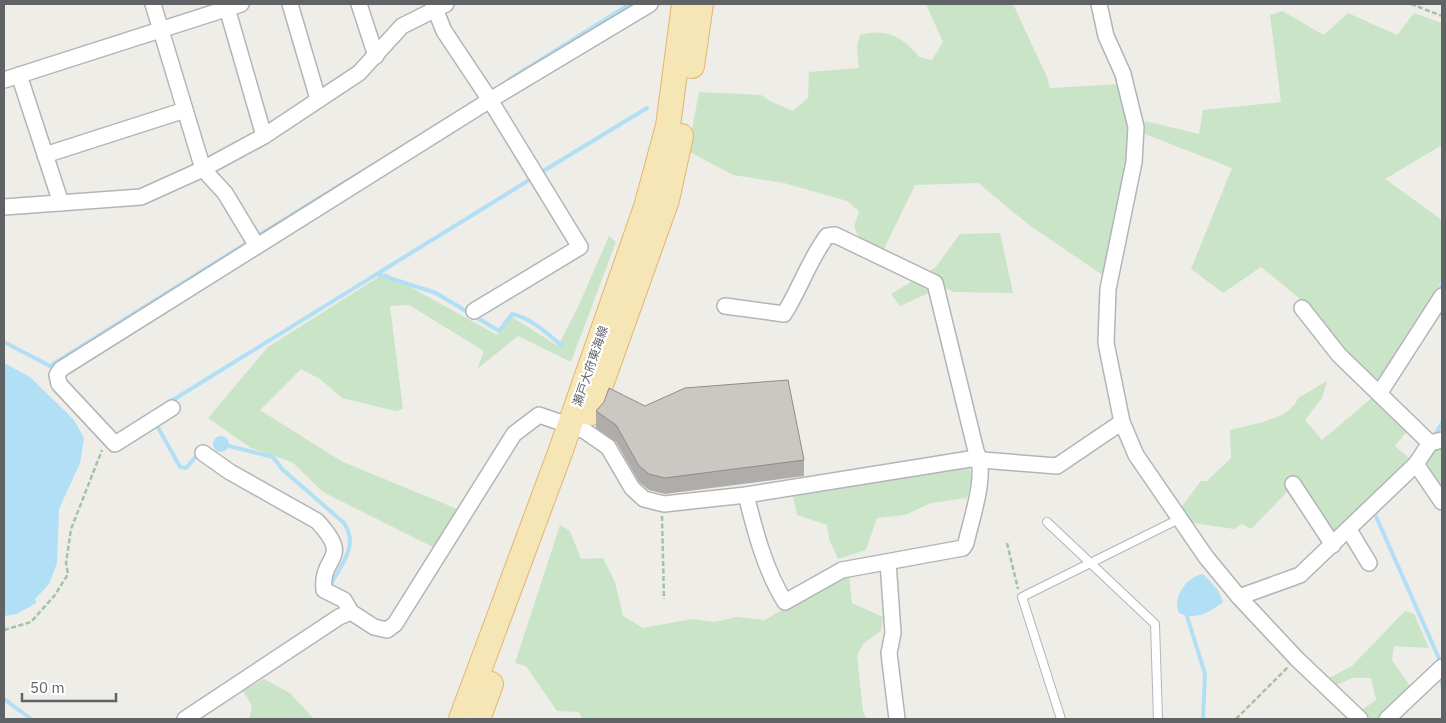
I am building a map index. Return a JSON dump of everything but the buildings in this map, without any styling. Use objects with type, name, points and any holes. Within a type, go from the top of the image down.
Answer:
[{"type":"main road","name":"瀬戸大府東海線","points":[[478,719],[577,428],[646,207],[668,126],[684,4]]},
{"type":"main road","name":"瀬戸大府東海線","points":[[461,719],[667,200],[682,131],[701,4]]},
{"type":"street","points":[[153,4],[203,170],[225,193],[257,246]]},
{"type":"street","points":[[290,4],[318,99]]},
{"type":"street","points":[[359,4],[376,56]]},
{"type":"street","points":[[172,408],[115,444],[59,384],[57,375],[60,369],[490,100],[650,4]]},
{"type":"street","points":[[1099,4],[1106,36],[1123,74],[1136,127],[1134,162],[1108,289],[1106,343],[1122,422],[1136,455],[1179,519],[1239,597],[1297,659],[1360,719]]},
{"type":"street","points":[[4,80],[234,6],[264,136]]},
{"type":"street","points":[[4,207],[141,197],[203,170],[264,136],[359,73],[402,26],[438,6],[444,31],[490,100],[580,247],[474,311]]},
{"type":"street","points":[[19,76],[61,203]]},
{"type":"street","points":[[45,155],[185,110]]},
{"type":"street","points":[[724,306],[784,314],[796,294],[819,246],[827,236],[835,235],[935,283],[976,452],[980,459],[978,490],[966,543],[963,548],[842,570],[831,574],[784,602],[776,588],[762,551],[746,494]]},
{"type":"street","points":[[1379,394],[1442,296]]},
{"type":"street","points":[[1239,597],[1300,575],[1349,530],[1436,442],[1379,394],[1338,355],[1302,308]]},
{"type":"street","points":[[203,454],[230,472],[317,521],[334,542],[333,559],[323,580],[324,590],[344,600],[351,612],[374,627],[387,630],[395,624],[514,434],[539,415],[577,428],[608,447],[632,488],[644,499],[662,504],[699,501],[970,459],[1057,466],[1122,422]]},
{"type":"street","points":[[1416,464],[1442,502]]},
{"type":"street","points":[[1294,484],[1333,545]]},
{"type":"street","points":[[1349,530],[1369,563]]},
{"type":"street","points":[[888,562],[893,634],[889,653],[896,719]]},
{"type":"street","points":[[185,719],[339,617],[351,612]]},
{"type":"street","points":[[1386,719],[1442,667]]},
{"type":"lane","points":[[1062,719],[1022,597],[1092,564],[1179,519]]},
{"type":"lane","points":[[1047,522],[1156,624],[1158,719]]},
{"type":"path","points":[[1411,4],[1442,16]]},
{"type":"path","points":[[4,630],[32,622],[55,594],[68,574],[66,563],[71,528],[108,437]]},
{"type":"path","points":[[662,504],[664,599]]},
{"type":"path","points":[[1007,543],[1015,581],[1022,597]]},
{"type":"path","points":[[1236,719],[1297,659]]},
{"type":"green space","points":[[926,4],[1013,4],[1047,77],[1050,88],[1120,84],[1129,118],[1127,154],[1104,276],[1029,225],[978,183],[915,185],[883,251],[863,245],[854,227],[859,211],[847,201],[784,183],[733,175],[688,151],[699,92],[761,95],[793,111],[808,98],[809,72],[859,68],[857,47],[860,35],[869,33],[885,33],[900,39],[919,57],[932,60],[943,42]]},
{"type":"green space","points":[[1282,11],[1324,35],[1348,13],[1397,35],[1414,13],[1442,23],[1442,145],[1385,179],[1442,220],[1442,279],[1416,329],[1382,382],[1374,383],[1305,303],[1261,267],[1223,293],[1191,269],[1232,168],[1145,134],[1145,121],[1199,134],[1203,110],[1281,102],[1270,15]]},
{"type":"green space","points":[[1000,233],[1013,293],[954,292],[942,287],[900,306],[891,294],[935,268],[960,234]]},
{"type":"green space","points":[[609,236],[616,242],[571,362],[518,336],[477,369],[484,351],[409,305],[390,306],[403,409],[395,411],[342,398],[320,379],[301,369],[260,410],[341,461],[457,509],[435,548],[323,492],[292,462],[251,448],[208,418],[268,347],[385,273],[497,335],[512,317],[558,346],[578,307]]},
{"type":"green space","points":[[1327,381],[1322,398],[1305,420],[1322,440],[1374,396],[1408,430],[1395,446],[1412,461],[1333,536],[1288,491],[1251,529],[1242,524],[1234,529],[1187,522],[1179,510],[1201,481],[1207,481],[1231,458],[1230,430],[1279,416],[1294,405],[1298,398]]},
{"type":"green space","points":[[1442,444],[1442,494],[1421,463],[1435,446]]},
{"type":"green space","points":[[969,465],[972,477],[967,498],[931,503],[905,515],[877,518],[866,550],[838,559],[829,539],[827,525],[797,515],[792,492]]},
{"type":"green space","points":[[560,525],[570,531],[581,559],[603,558],[615,582],[623,616],[643,628],[692,619],[715,622],[736,617],[765,620],[832,580],[849,575],[852,603],[883,617],[881,631],[864,643],[857,655],[863,712],[867,719],[582,719],[579,712],[557,711],[526,666],[515,663]]},
{"type":"green space","points":[[1405,611],[1414,614],[1429,648],[1394,646],[1392,660],[1412,689],[1379,719],[1368,719],[1359,712],[1376,700],[1371,678],[1352,678],[1337,685],[1327,679],[1352,666]]},
{"type":"green space","points":[[264,679],[290,693],[314,719],[249,719],[252,706],[243,691]]},
{"type":"water","points":[[4,363],[30,377],[74,420],[84,438],[80,463],[59,509],[57,563],[49,584],[35,599],[36,603],[17,614],[4,616]]},
{"type":"water","points":[[218,436],[224,436],[229,441],[227,450],[218,452],[213,447],[213,441]]},
{"type":"water","points":[[1203,574],[1218,590],[1223,602],[1208,612],[1197,616],[1179,613],[1177,600],[1182,588],[1192,579]]},
{"type":"waterway","points":[[510,79],[630,4]]},
{"type":"waterway","points":[[540,173],[647,108]]},
{"type":"waterway","points":[[256,237],[360,173]]},
{"type":"waterway","points":[[168,403],[534,177]]},
{"type":"waterway","points":[[50,366],[250,241]]},
{"type":"waterway","points":[[377,274],[436,293],[499,331],[512,314],[519,316],[538,326],[561,345]]},
{"type":"waterway","points":[[1437,293],[1442,285]]},
{"type":"waterway","points":[[4,342],[56,371]]},
{"type":"waterway","points":[[155,422],[180,467],[186,468],[198,454]]},
{"type":"waterway","points":[[1435,435],[1442,423]]},
{"type":"waterway","points":[[225,445],[273,457],[282,469],[344,523],[350,539],[349,547],[344,562],[331,584]]},
{"type":"waterway","points":[[1374,512],[1441,663]]},
{"type":"waterway","points":[[1187,616],[1205,674],[1203,719]]},
{"type":"waterway","points":[[4,699],[31,719]]}]
